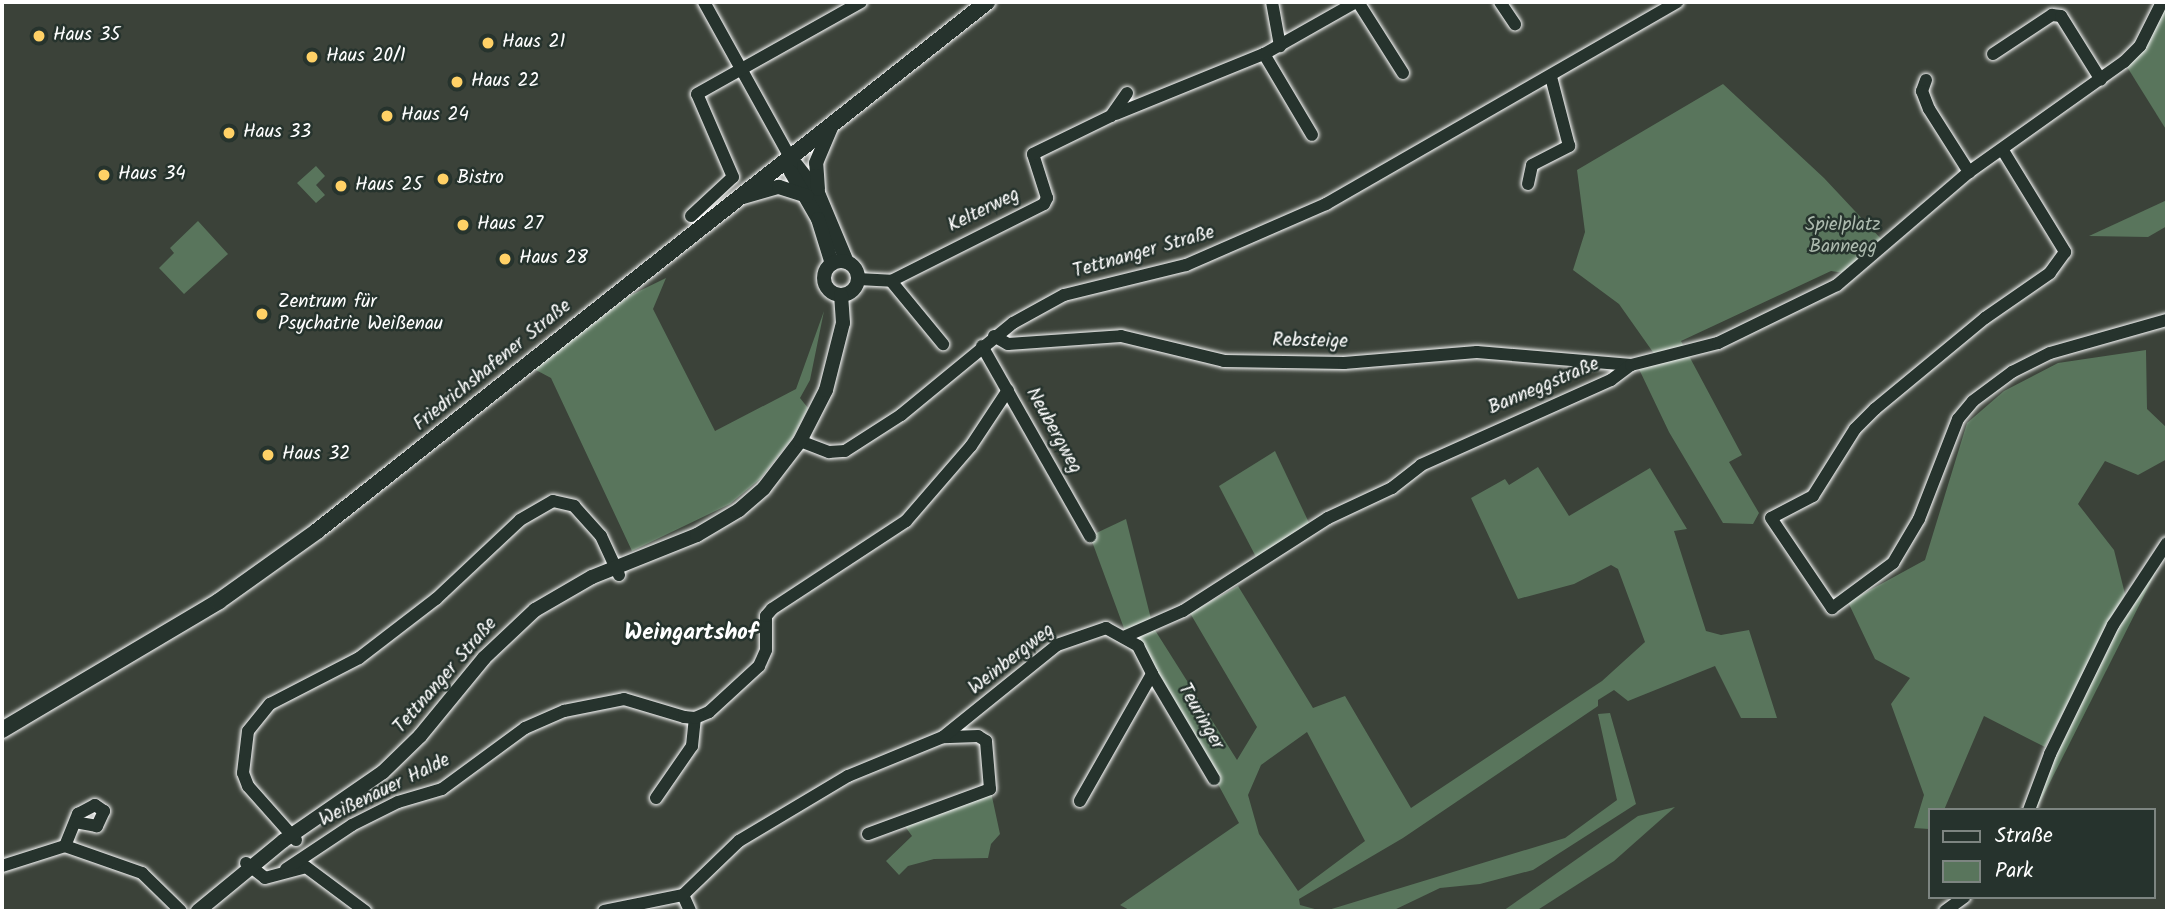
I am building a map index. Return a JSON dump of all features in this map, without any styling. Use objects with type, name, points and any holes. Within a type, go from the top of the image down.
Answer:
[{"type":"main road","name":"Friedrichshafener Straße","points":[[2,730],[219,601],[317,531],[987,2]]},
{"type":"street","points":[[704,2],[813,195],[839,263],[858,279],[891,281],[943,344]]},
{"type":"street","points":[[828,2],[835,15]]},
{"type":"street","points":[[691,216],[733,177],[697,94],[741,66],[862,2]]},
{"type":"street","points":[[1272,2],[1280,46]]},
{"type":"street","points":[[1357,2],[1403,73]]},
{"type":"street","name":"Kelterweg","points":[[891,281],[1044,204],[1047,198],[1033,154],[1194,79],[1264,54],[1357,2]]},
{"type":"street","points":[[1500,2],[1515,24]]},
{"type":"street","name":"Tettnanger Straße","points":[[800,441],[829,452],[845,450],[901,415],[994,336],[1064,295],[1186,265],[1239,245],[1326,204],[1677,2]]},
{"type":"street","name":"Banneggstraße","points":[[1126,636],[1183,611],[1328,518],[1392,488],[1421,465],[1611,380],[1631,365],[1718,343],[1837,285],[1969,172],[2101,80],[2140,46],[2162,2]]},
{"type":"street","points":[[1993,54],[2052,15],[2061,16],[2101,80]]},
{"type":"street","points":[[1264,54],[1312,135]]},
{"type":"street","points":[[1528,184],[1532,165],[1569,146],[1551,76]]},
{"type":"street","points":[[1926,80],[1922,91],[1929,109],[1969,172]]},
{"type":"street","name":"Kelterweg","points":[[1111,116],[1127,93]]},
{"type":"street","points":[[813,195],[816,163],[831,127]]},
{"type":"street","points":[[2002,149],[2065,252],[2060,262],[1884,401],[1856,429],[1819,490],[1771,518],[1832,608],[1893,563],[1919,519],[1958,419],[1988,388],[2061,349],[2167,320]]},
{"type":"street","points":[[737,199],[779,187],[813,195]]},
{"type":"street","points":[[839,263],[824,281],[830,291],[841,295],[850,292],[858,279]]},
{"type":"street","name":"Tettnanger Straße","points":[[198,911],[248,866],[294,837],[383,772],[522,620],[568,589],[618,571],[697,535],[739,510],[764,488],[800,441],[832,370],[842,323],[841,295]]},
{"type":"street","name":"Rebsteige","points":[[994,336],[1008,344],[1121,335],[1224,360],[1344,363],[1477,352],[1631,365]]},
{"type":"street","name":"Neubergweg","points":[[982,345],[1090,536]]},
{"type":"street","points":[[656,798],[692,746],[695,718],[724,702],[759,666],[766,650],[766,616],[772,609],[906,521],[971,446],[1008,390]]},
{"type":"street","points":[[294,837],[248,786],[243,773],[248,731],[270,704],[359,658],[436,599],[520,520],[553,502],[574,506],[601,536],[618,571]]},
{"type":"street","points":[[2030,808],[2050,754],[2113,625],[2167,543]]},
{"type":"street","name":"Weinbergweg","points":[[683,895],[739,841],[848,776],[943,737],[1057,645],[1106,628],[1126,636]]},
{"type":"street","points":[[1080,801],[1152,674],[1147,659],[1126,636]]},
{"type":"street","name":"Teuringer","points":[[1152,674],[1214,779]]},
{"type":"street","name":"Weißenauer Halde","points":[[286,869],[352,825],[398,802],[442,789],[526,728],[564,711],[624,699],[695,718]]},
{"type":"street","name":"Weinbergweg","points":[[868,834],[990,789],[986,741],[978,736],[943,737]]},
{"type":"street","points":[[65,846],[75,822]]},
{"type":"street","points":[[2,866],[65,846],[142,873],[181,911]]},
{"type":"street","points":[[248,866],[265,878],[286,869],[306,867],[365,911]]},
{"type":"street","points":[[604,911],[683,895],[690,911]]},
{"type":"street","points":[[1945,911],[1961,899]]},
{"type":"green space","points":[[2167,2],[2167,131],[2124,62]]},
{"type":"green space","name":"Spielplatz Bannegg","points":[[1723,84],[1824,178],[1883,241],[1844,273],[1831,271],[1681,341],[1742,455],[1729,462],[1759,513],[1753,524],[1723,523],[1669,432],[1638,367],[1655,355],[1619,304],[1573,270],[1585,232],[1577,170]]},
{"type":"green space","points":[[316,166],[325,176],[316,185],[325,195],[316,203],[297,183]]},
{"type":"green space","points":[[2167,200],[2167,226],[2148,237],[2089,236]]},
{"type":"green space","points":[[198,221],[228,254],[184,294],[159,268],[174,253],[170,248]]},
{"type":"green space","points":[[666,278],[653,309],[715,431],[796,389],[824,311],[810,380],[800,398],[808,408],[793,437],[760,479],[730,504],[632,551],[551,378],[534,369],[629,296]]},
{"type":"green space","points":[[2146,350],[2147,409],[2167,428],[2167,459],[2138,475],[2105,461],[2078,504],[2114,550],[2125,594],[2045,747],[1984,716],[1945,808],[1927,808],[1927,829],[1914,828],[1924,795],[1891,704],[1910,678],[1875,659],[1848,602],[1925,560],[1967,423],[2004,391],[2058,363]]},
{"type":"green space","points":[[1275,451],[1311,527],[1256,557],[1219,486]]},
{"type":"green space","points":[[1538,467],[1569,516],[1650,468],[1687,529],[1674,531],[1706,631],[1721,635],[1749,630],[1777,718],[1741,718],[1715,666],[1628,701],[1614,690],[1598,700],[1598,706],[1403,838],[1299,899],[1300,905],[1322,911],[1131,911],[1120,905],[1239,823],[1141,642],[1125,631],[1090,536],[1126,519],[1153,627],[1237,760],[1257,727],[1190,613],[1238,586],[1313,708],[1345,696],[1411,808],[1602,681],[1645,642],[1618,569],[1611,565],[1574,584],[1518,599],[1471,498],[1505,479],[1509,485]],"holes":[[[1307,732],[1365,841],[1298,891],[1259,834],[1248,795],[1261,765]]]},
{"type":"green space","points":[[2167,550],[2037,808],[2033,808],[2055,747],[2120,620]]},
{"type":"green space","points":[[1610,713],[1636,804],[1533,870],[1480,884],[1440,888],[1392,911],[1325,911],[1565,838],[1617,800],[1598,714]]},
{"type":"green space","points":[[991,792],[1000,834],[991,844],[988,858],[934,859],[908,866],[899,875],[886,861],[912,836],[904,825]]},
{"type":"green space","points":[[1675,807],[1614,861],[1536,911],[1503,911],[1638,816]]},
{"type":"place","name":"Haus 35","points":[[39,36]]},
{"type":"place","name":"Haus 21","points":[[488,43]]},
{"type":"place","name":"Haus 20/1","points":[[312,57]]},
{"type":"place","name":"Haus 22","points":[[457,82]]},
{"type":"place","name":"Haus 24","points":[[387,116]]},
{"type":"place","name":"Haus 33","points":[[229,133]]},
{"type":"place","name":"Haus 34","points":[[104,175]]},
{"type":"place","name":"Bistro","points":[[443,179]]},
{"type":"place","name":"Haus 25","points":[[341,186]]},
{"type":"place","name":"Haus 27","points":[[463,225]]},
{"type":"place","name":"Haus 28","points":[[505,259]]},
{"type":"place","name":"Zentrum für Psychatrie Weißenau","points":[[262,314]]},
{"type":"place","name":"Haus 32","points":[[268,455]]},
{"type":"district","name":"Weingartshof","points":[[691,633]]}]
